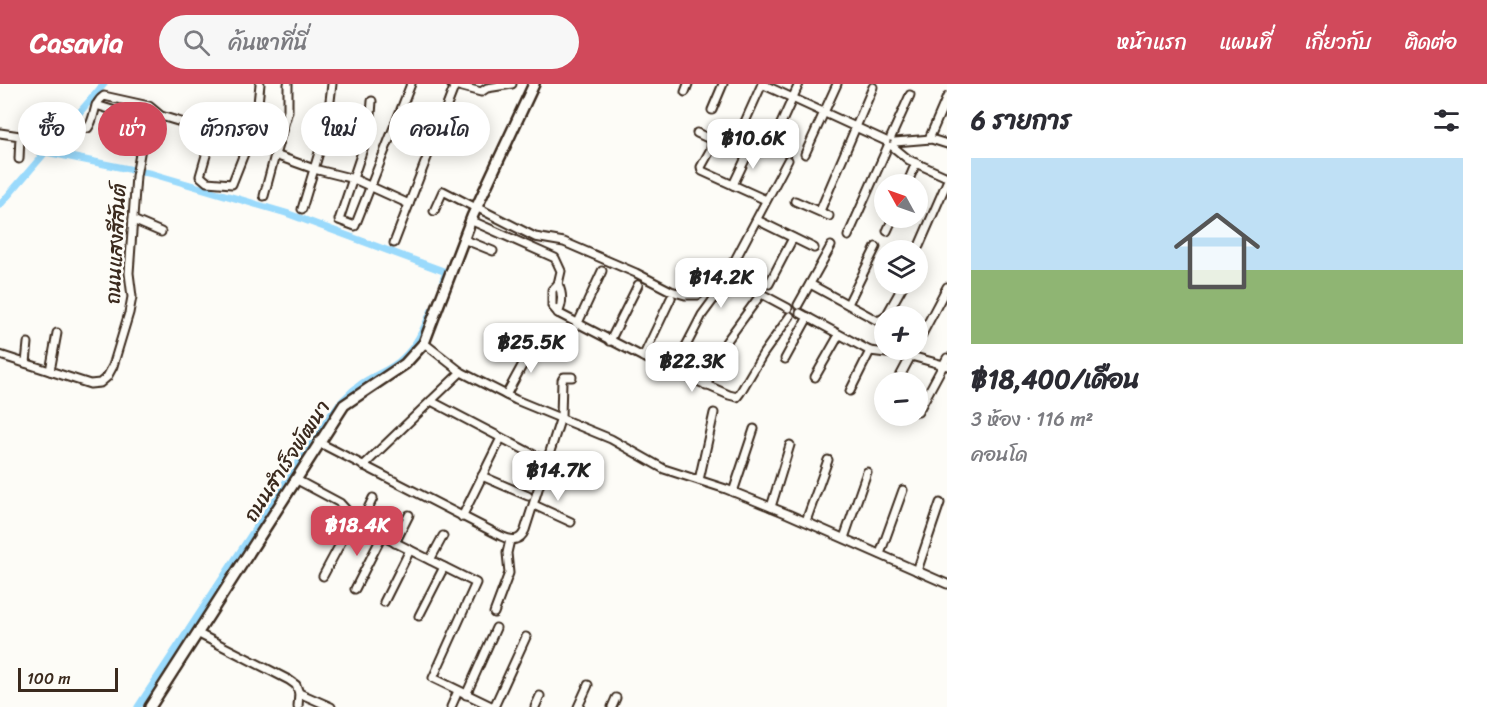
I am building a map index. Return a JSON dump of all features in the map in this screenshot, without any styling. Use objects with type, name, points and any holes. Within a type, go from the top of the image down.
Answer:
[{"type":"street","points":[[258,102],[260,84]]},
{"type":"street","points":[[288,84],[288,102]]},
{"type":"street","points":[[302,209],[327,126],[332,84]]},
{"type":"street","points":[[372,101],[370,128],[339,220],[355,226],[411,84]]},
{"type":"street","points":[[394,243],[453,85],[481,92],[488,86],[512,84]]},
{"type":"street","name":"ถนนสำเร็จพัฒนา","points":[[150,707],[297,480],[318,442],[344,405],[405,364],[424,343],[476,207],[534,84]]},
{"type":"street","points":[[684,92],[688,84]]},
{"type":"street","points":[[712,110],[723,84]]},
{"type":"street","points":[[744,124],[762,84],[890,142],[900,154],[947,177]]},
{"type":"street","points":[[774,139],[799,84]]},
{"type":"street","points":[[805,154],[837,84]]},
{"type":"street","points":[[819,211],[873,87]]},
{"type":"street","points":[[848,236],[910,95]]},
{"type":"street","points":[[86,128],[94,120],[96,105],[104,96],[130,102]]},
{"type":"street","points":[[929,139],[947,97]]},
{"type":"street","points":[[0,133],[20,136],[19,159]]},
{"type":"street","points":[[697,133],[712,140],[711,149],[701,167],[702,171],[766,200]]},
{"type":"street","points":[[890,142],[929,139],[947,144]]},
{"type":"street","points":[[733,185],[752,145]]},
{"type":"street","name":"ถนนแสงสีสันต์","points":[[0,355],[90,384],[100,383],[107,377],[113,366],[132,297],[129,273],[136,176],[140,156]]},
{"type":"street","points":[[206,156],[200,176],[207,182],[232,184],[243,156]]},
{"type":"street","points":[[264,196],[275,156]]},
{"type":"street","points":[[278,156],[314,169],[354,179],[409,204]]},
{"type":"street","points":[[434,211],[443,191],[535,237],[564,242],[671,291],[685,295],[698,295],[731,265],[788,160]]},
{"type":"street","points":[[911,174],[916,163]]},
{"type":"street","points":[[922,240],[947,182]]},
{"type":"street","points":[[795,201],[829,216]]},
{"type":"street","points":[[133,220],[161,232]]},
{"type":"street","points":[[471,220],[555,258],[561,271],[558,284],[562,291],[562,305],[558,313],[643,357],[706,386],[737,397],[790,316]]},
{"type":"street","points":[[757,220],[814,248]]},
{"type":"street","points":[[769,284],[793,238]]},
{"type":"street","points":[[464,239],[493,251]]},
{"type":"street","points":[[831,246],[798,305],[800,313],[874,351]]},
{"type":"street","points":[[848,304],[874,251]]},
{"type":"street","points":[[578,325],[602,271]]},
{"type":"street","points":[[673,371],[698,322],[730,277],[788,308]]},
{"type":"street","points":[[810,284],[874,319]]},
{"type":"street","points":[[610,341],[638,285]]},
{"type":"street","points":[[928,323],[947,287]]},
{"type":"street","points":[[706,386],[726,342],[761,294]]},
{"type":"street","points":[[643,357],[671,298]]},
{"type":"street","points":[[788,308],[792,304],[798,305]]},
{"type":"street","points":[[788,308],[790,316]]},
{"type":"street","points":[[790,316],[796,317],[800,313]]},
{"type":"street","points":[[785,359],[808,317]]},
{"type":"street","points":[[50,371],[57,333]]},
{"type":"street","points":[[815,377],[839,335]]},
{"type":"street","points":[[506,395],[535,342]]},
{"type":"street","points":[[26,363],[28,343]]},
{"type":"street","points":[[424,343],[462,372],[506,395],[611,439],[664,469],[733,492],[806,521],[947,584]]},
{"type":"street","points":[[849,391],[870,351]]},
{"type":"street","points":[[928,358],[946,363],[928,395]]},
{"type":"street","points":[[363,466],[462,372]]},
{"type":"street","points":[[318,442],[462,517],[510,540],[518,539],[523,536],[534,505],[561,417],[562,380],[564,377],[572,376]]},
{"type":"street","points":[[430,401],[542,459]]},
{"type":"street","points":[[699,480],[714,413]]},
{"type":"street","points":[[733,492],[754,429]]},
{"type":"street","points":[[462,517],[501,438]]},
{"type":"street","points":[[771,507],[790,446]]},
{"type":"street","points":[[806,521],[828,460]]},
{"type":"street","points":[[844,538],[867,472]]},
{"type":"street","points":[[482,476],[528,496]]},
{"type":"street","points":[[297,480],[340,503],[360,525],[476,583],[433,678],[493,707],[526,637]]},
{"type":"street","points":[[880,554],[903,490]]},
{"type":"street","points":[[360,525],[373,498]]},
{"type":"street","points":[[917,571],[940,503]]},
{"type":"street","points":[[534,505],[571,522]]},
{"type":"street","points":[[395,543],[409,515]]},
{"type":"street","points":[[323,576],[354,518]]},
{"type":"street","points":[[355,589],[382,536]]},
{"type":"street","points":[[430,560],[442,536]]},
{"type":"street","points":[[494,613],[509,573],[507,553],[510,540]]},
{"type":"street","points":[[384,602],[410,550]]},
{"type":"street","points":[[419,616],[444,567]]},
{"type":"street","points":[[466,695],[496,628]]},
{"type":"street","points":[[197,633],[296,685],[300,693],[298,707]]},
{"type":"street","points":[[578,707],[588,685]]},
{"type":"street","points":[[451,707],[458,691]]},
{"type":"street","points":[[300,693],[331,707]]},
{"type":"street","points":[[535,707],[540,696]]},
{"type":"street","points":[[612,707],[616,698]]},
{"type":"waterway","points":[[0,205],[104,84]]},
{"type":"waterway","points":[[65,156],[153,174],[286,213],[446,272],[443,280]]},
{"type":"waterway","points":[[138,707],[330,416],[356,388],[394,365],[409,352],[432,310]]}]
